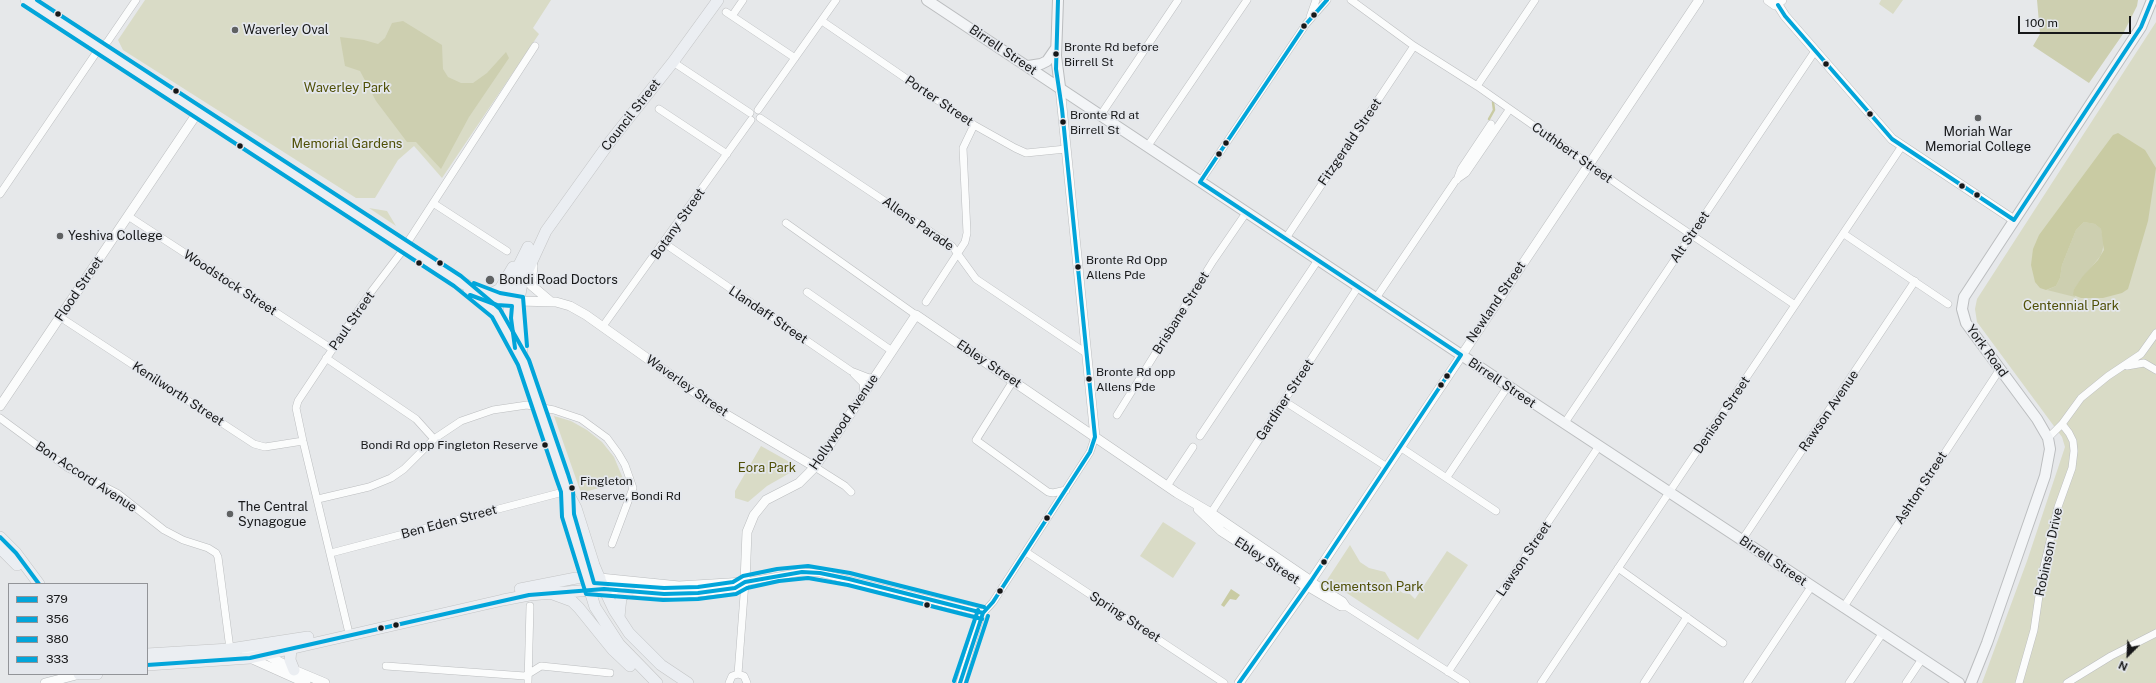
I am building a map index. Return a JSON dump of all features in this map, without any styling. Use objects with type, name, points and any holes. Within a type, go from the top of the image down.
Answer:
[{"type":"main road","points":[[26,0],[458,281],[487,296],[512,302],[509,317],[520,358],[567,492],[576,508],[604,589],[619,618],[629,633],[647,653],[688,683]]},
{"type":"main road","name":"Council Street","points":[[512,302],[517,269],[532,251],[609,143],[673,62],[718,0]]},
{"type":"main road","name":"Birrell Street","points":[[927,0],[1060,87],[1100,116],[1286,238],[1564,424],[1670,492],[1882,634],[1922,658],[1959,683]]},
{"type":"main road","points":[[1058,0],[1056,69],[1060,87]]},
{"type":"main road","name":"York Road","points":[[1970,683],[1999,610],[2045,476],[2049,459],[2048,438],[2037,419],[1972,332],[1966,323],[1962,309],[1968,291],[2141,27],[2152,0]]},
{"type":"main road","points":[[1028,66],[1041,64],[1047,61],[1056,48]]},
{"type":"main road","points":[[487,296],[500,288],[520,254],[532,251]]},
{"type":"main road","points":[[458,281],[500,318],[520,358]]},
{"type":"main road","points":[[567,492],[568,515],[585,578],[596,607],[619,644],[656,683]]},
{"type":"main road","points":[[0,537],[16,553],[38,583]]},
{"type":"main road","points":[[0,548],[31,583]]},
{"type":"main road","points":[[148,654],[230,649],[348,629],[523,588],[585,578],[600,578]]},
{"type":"main road","points":[[148,665],[250,658],[499,601],[551,593],[604,589]]},
{"type":"main road","points":[[619,618],[621,597],[630,590]]},
{"type":"main road","points":[[551,593],[572,601],[612,650],[634,670],[656,683]]},
{"type":"main road","points":[[291,648],[290,660],[300,678]]},
{"type":"main road","points":[[1959,683],[1965,680],[1970,683]]},
{"type":"street","points":[[0,194],[100,49],[108,42],[136,0]]},
{"type":"street","points":[[743,0],[729,14],[795,58]]},
{"type":"street","points":[[750,117],[758,110],[836,0]]},
{"type":"street","points":[[1100,116],[1178,0]]},
{"type":"street","points":[[1147,147],[1247,0]]},
{"type":"street","points":[[1306,24],[1316,0]]},
{"type":"street","points":[[1200,182],[1306,24],[1327,0]]},
{"type":"street","name":"Cuthbert Street","points":[[1351,0],[1414,46],[1477,86],[1509,110],[1795,305]]},
{"type":"street","points":[[1477,86],[1536,0]]},
{"type":"street","name":"Newland Street","points":[[1239,683],[1309,584],[1588,164],[1699,0]]},
{"type":"street","points":[[1768,0],[1773,5],[1780,2],[1815,51],[1892,139],[2014,220]]},
{"type":"street","name":"Porter Street","points":[[822,21],[974,125],[1026,153],[1066,149]]},
{"type":"street","name":"Paul Street","points":[[348,629],[303,441],[296,408],[298,401],[332,349],[404,247],[536,46]]},
{"type":"street","name":"Fitzgerald Street","points":[[1286,238],[1414,46]]},
{"type":"street","name":"Alt Street","points":[[1564,424],[1815,51]]},
{"type":"street","points":[[673,62],[750,117],[760,118],[761,114],[758,110]]},
{"type":"street","points":[[960,683],[979,621],[983,613],[1026,552],[1066,490],[1092,449],[1095,437],[1060,87]]},
{"type":"street","points":[[659,109],[727,154]]},
{"type":"street","points":[[1456,180],[1466,173],[1509,110]]},
{"type":"street","name":"Flood Street","points":[[0,406],[198,112]]},
{"type":"street","name":"Botany Street","points":[[603,326],[727,154],[750,117]]},
{"type":"street","name":"Allens Parade","points":[[760,118],[952,246],[976,279],[1086,353]]},
{"type":"street","points":[[1376,298],[1456,180],[1460,169],[1491,124]]},
{"type":"street","points":[[926,302],[958,254],[967,233],[963,148],[974,125]]},
{"type":"street","name":"Denison Street","points":[[1541,683],[1902,146]]},
{"type":"street","points":[[433,203],[507,251]]},
{"type":"street","name":"Brisbane Street","points":[[1117,414],[1213,261],[1246,213]]},
{"type":"street","name":"Woodstock Street","points":[[128,216],[332,349]]},
{"type":"street","name":"Ebley Street","points":[[786,223],[916,315],[1193,504],[1211,513],[1341,607],[1347,607],[1466,683]]},
{"type":"street","points":[[1844,234],[1916,281],[1948,304]]},
{"type":"street","name":"Llandaff Street","points":[[664,243],[851,371],[869,378],[875,377]]},
{"type":"street","points":[[532,251],[531,285],[550,301]]},
{"type":"street","points":[[1200,436],[1318,260]]},
{"type":"street","name":"Rawson Avenue","points":[[1742,540],[1916,281]]},
{"type":"street","name":"Gardiner Street","points":[[1211,513],[1358,287]]},
{"type":"street","points":[[807,292],[892,351]]},
{"type":"street","name":"Waverley Street","points":[[512,302],[550,301],[570,306],[603,326],[728,415],[815,467],[851,492]]},
{"type":"street","name":"Hollywood Avenue","points":[[745,582],[747,532],[754,515],[766,500],[795,486],[815,467],[916,315]]},
{"type":"street","name":"Kenilworth Street","points":[[60,317],[254,444],[265,447],[303,441]]},
{"type":"street","points":[[2048,438],[2062,424],[2081,398],[2116,370],[2141,354],[2156,333]]},
{"type":"street","points":[[326,358],[416,419],[434,439]]},
{"type":"street","points":[[2116,370],[2144,363],[2156,370]]},
{"type":"street","name":"Ashton Street","points":[[1843,608],[2000,369]]},
{"type":"street","points":[[851,371],[863,383],[864,394]]},
{"type":"street","points":[[1013,381],[976,440],[1048,492],[1053,493],[1066,490]]},
{"type":"street","points":[[1447,477],[1508,386]]},
{"type":"street","points":[[1284,401],[1387,467]]},
{"type":"street","points":[[318,499],[369,487],[391,478],[404,470],[434,439],[461,421],[492,410],[527,405],[569,414],[592,425],[614,446],[625,465],[632,488],[612,544]]},
{"type":"street","name":"Bon Accord Avenue","points":[[0,418],[68,468],[117,493],[164,530],[183,540],[208,548],[216,553],[218,557],[230,649]]},
{"type":"street","name":"Robinson Drive","points":[[2019,683],[2034,630],[2042,575],[2058,507],[2072,468],[2074,451],[2073,441],[2070,433],[2062,424]]},
{"type":"street","name":"Lawson Street","points":[[1448,672],[1599,446]]},
{"type":"street","points":[[1167,486],[1193,447]]},
{"type":"street","points":[[1400,447],[1496,510]]},
{"type":"street","name":"Ben Eden Street","points":[[331,553],[567,492]]},
{"type":"street","name":"Ebley Street","points":[[1193,504],[1221,531],[1309,584]]},
{"type":"street","name":"Spring Street","points":[[1026,552],[1224,683]]},
{"type":"street","points":[[1618,568],[1722,643]]},
{"type":"street","points":[[600,578],[679,586],[745,582],[802,572],[820,573],[983,613]]},
{"type":"street","points":[[604,589],[664,594],[698,593],[734,588],[745,582]]},
{"type":"street","points":[[738,674],[745,582]]},
{"type":"street","points":[[1747,683],[1812,587]]},
{"type":"street","points":[[528,683],[530,606]]},
{"type":"street","points":[[1644,683],[1686,617]]},
{"type":"street","points":[[2067,683],[2111,656],[2156,633]]},
{"type":"street","points":[[1849,683],[1882,634]]},
{"type":"street","points":[[230,649],[257,650],[300,678]]},
{"type":"street","points":[[250,658],[300,678],[325,683]]},
{"type":"street","points":[[1906,683],[1922,658]]},
{"type":"street","points":[[386,666],[525,676],[541,666],[610,673]]},
{"type":"street","points":[[729,683],[732,676],[738,674],[744,676],[747,683]]},
{"type":"street","points":[[45,683],[76,675]]},
{"type":"green space","name":"Waverley Park","points":[[145,0],[551,0],[533,28],[539,34],[442,178],[414,146],[398,160],[375,198],[356,198],[123,50],[118,40]]},
{"type":"green space","points":[[1881,0],[1903,0],[1893,14],[1879,4]]},
{"type":"green space","name":"Centennial Park","points":[[2156,22],[2156,683],[1982,683],[2027,561],[2065,447],[2062,437],[1977,322],[1975,309],[1977,299]]},
{"type":"green space","points":[[369,208],[387,211],[396,226]]},
{"type":"green space","points":[[554,416],[571,421],[587,430],[602,442],[614,457],[624,481],[581,493]]},
{"type":"green space","name":"Eora Park","points":[[761,446],[795,465],[795,470],[767,486],[748,502],[735,498],[735,491]]},
{"type":"green space","points":[[1163,522],[1196,543],[1173,578],[1140,556]]},
{"type":"green space","name":"Clementson Park","points":[[1350,545],[1360,562],[1369,568],[1385,572],[1394,587],[1403,593],[1410,594],[1415,599],[1447,551],[1468,565],[1418,640],[1327,580]]},
{"type":"shaded area","points":[[2037,0],[2138,0],[2137,6],[2123,34],[2089,83],[2033,46],[2040,34]]},
{"type":"shaded area","points":[[403,21],[442,45],[443,69],[448,77],[461,83],[473,83],[487,73],[506,52],[509,58],[469,117],[441,169],[416,142],[407,142],[376,101],[360,71],[345,66],[340,37],[364,40],[378,44],[385,38],[392,23]]},
{"type":"shaded area","points":[[2118,133],[2145,150],[2156,168],[2148,221],[2128,289],[2122,293],[2103,298],[2081,298],[2073,295],[2074,289],[2083,276],[2098,260],[2104,250],[2101,229],[2095,224],[2084,222],[2076,230],[2062,265],[2060,278],[2056,286],[2046,290],[2040,288],[2035,282],[2031,265],[2033,249],[2039,235],[2113,135]]},
{"type":"shaded area","points":[[2084,222],[2095,224],[2101,229],[2104,244],[2101,255],[2074,289],[2075,297],[2047,290],[2056,286],[2060,278],[2062,265],[2076,230]]},
{"type":"shaded area","points":[[1231,589],[1240,595],[1236,600],[1230,599],[1224,607],[1221,605]]},
{"type":"waterway","points":[[1489,119],[1494,110],[1493,102]]},
{"type":"transit line","name":"333","points":[[37,0],[461,276],[500,309],[529,360],[573,490],[574,514],[594,583],[664,588],[698,587],[733,582],[743,576],[777,569],[808,566],[850,573],[984,607]]},
{"type":"transit line","name":"379","points":[[960,683],[983,613],[993,602],[1090,452],[1095,437],[1062,109],[1056,69],[1058,0]]},
{"type":"transit line","name":"356","points":[[1200,182],[1306,24],[1327,0]]},
{"type":"transit line","name":"356","points":[[2014,220],[2141,27],[2152,0]]},
{"type":"transit line","name":"380","points":[[23,5],[454,286],[492,317],[518,365],[561,492],[562,517],[586,594],[663,600],[698,599],[736,594],[747,588],[779,581],[808,578],[848,585],[982,619]]},
{"type":"transit line","name":"356","points":[[1778,5],[1785,16],[1892,139],[2014,220]]},
{"type":"transit line","name":"356","points":[[1200,182],[1461,355]]},
{"type":"transit line","name":"333","points":[[474,283],[500,293],[523,297],[527,346]]},
{"type":"transit line","name":"380","points":[[470,295],[497,305],[512,306],[511,318],[515,348]]},
{"type":"transit line","name":"356","points":[[1239,683],[1311,581],[1461,355]]},
{"type":"transit line","name":"379","points":[[0,537],[16,553],[38,583]]},
{"type":"transit line","name":"379","points":[[148,665],[250,658],[529,595],[604,589],[664,594],[698,593],[735,588],[745,582],[802,572],[820,573],[849,579],[983,613]]},
{"type":"transit line","name":"333","points":[[954,681],[978,610]]},
{"type":"transit line","name":"380","points":[[966,683],[988,616]]},
{"type":"place","name":"Waverley Oval","points":[[235,30]]},
{"type":"place","name":"Bronte Rd before Birrell St","points":[[1056,54]]},
{"type":"place","name":"Moriah War Memorial College","points":[[1978,118]]},
{"type":"place","name":"Bronte Rd at Birrell St","points":[[1063,122]]},
{"type":"place","name":"Yeshiva College","points":[[60,236]]},
{"type":"place","name":"Bronte Rd Opp Allens Pde","points":[[1078,267]]},
{"type":"place","name":"Bondi Road Doctors","points":[[490,280]]},
{"type":"place","name":"Bronte Rd opp Allens Pde","points":[[1089,379]]},
{"type":"place","name":"Bondi Rd opp Fingleton Reserve","points":[[545,445]]},
{"type":"place","name":"Fingleton Reserve, Bondi Rd","points":[[572,488]]},
{"type":"place","name":"The Central Synagogue","points":[[230,514]]},
{"type":"park label","name":"Memorial Gardens","points":[[347,144]]}]
